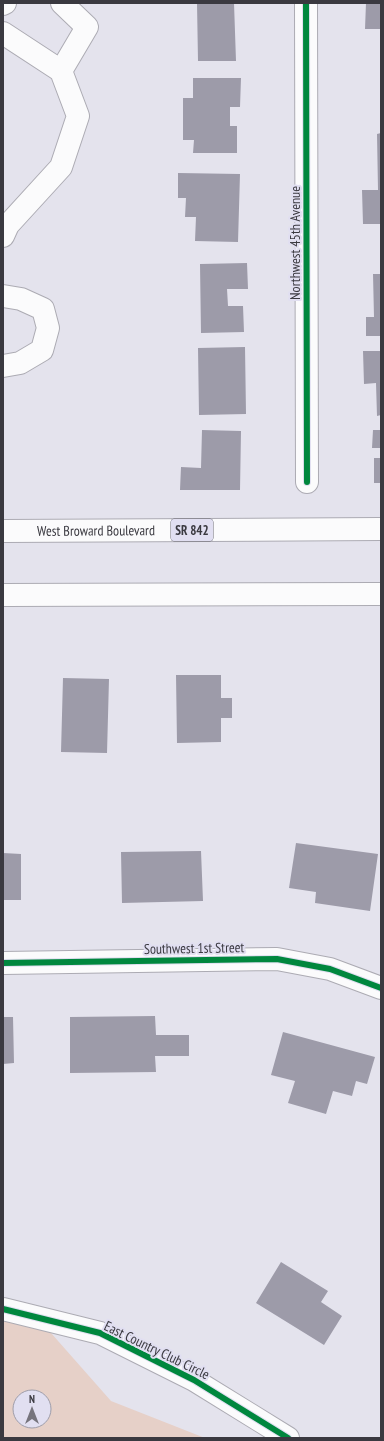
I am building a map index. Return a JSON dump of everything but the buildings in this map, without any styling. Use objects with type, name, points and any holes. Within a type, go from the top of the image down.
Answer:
[{"type":"street","points":[[61,71],[87,27],[62,3]]},
{"type":"street","name":"Northwest 45th Avenue","points":[[306,3],[307,482]]},
{"type":"street","points":[[3,33],[61,71],[78,116],[61,168],[8,225],[3,236]]},
{"type":"street","points":[[3,296],[21,299],[43,309],[48,328],[42,350],[20,363],[3,366]]},
{"type":"street","name":"West Broward Boulevard","points":[[3,531],[381,529]]},
{"type":"street","points":[[3,595],[381,594]]},
{"type":"street","name":"Southwest 1st Street","points":[[3,963],[277,959],[330,969],[381,988]]},
{"type":"street","name":"East Country Club Circle","points":[[3,1309],[100,1333],[194,1380],[288,1438]]},
{"type":"shaded area","points":[[36,1316],[111,1401],[205,1438],[3,1438],[3,1318]]},
{"type":"cycle path","points":[[306,3],[307,482]]},
{"type":"cycle path","points":[[3,963],[277,959],[330,969],[381,988]]},
{"type":"cycle path","points":[[3,1309],[100,1333],[194,1380],[288,1438]]}]
